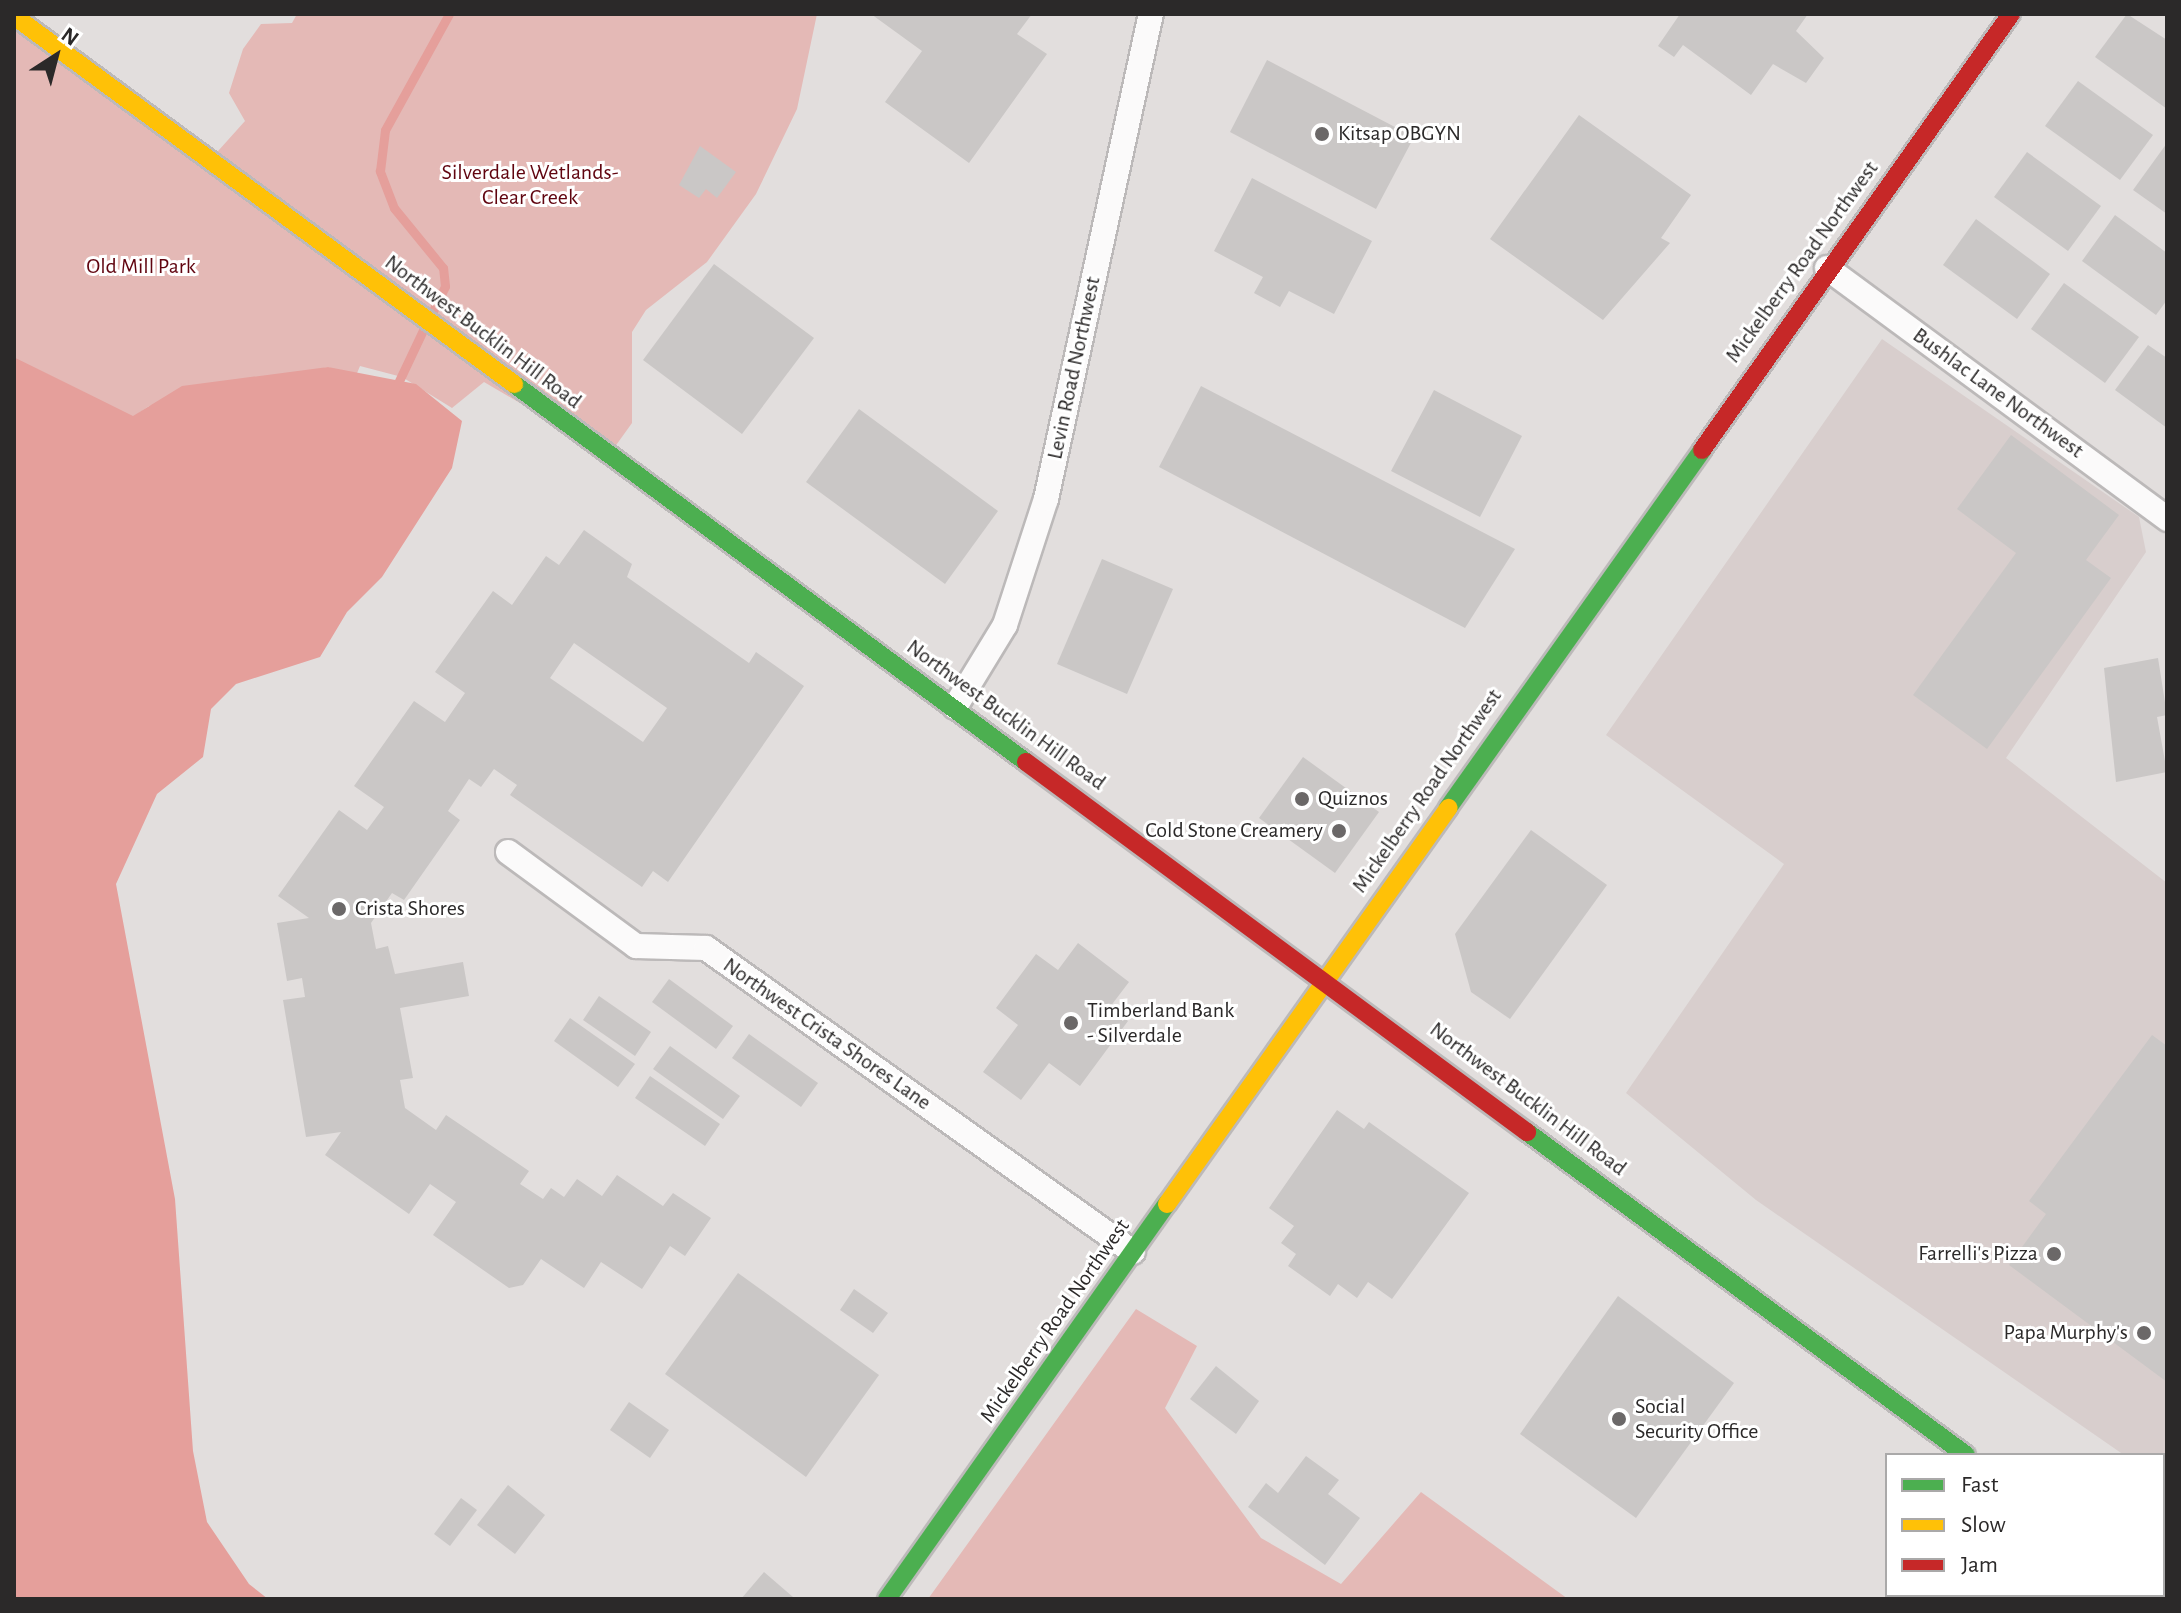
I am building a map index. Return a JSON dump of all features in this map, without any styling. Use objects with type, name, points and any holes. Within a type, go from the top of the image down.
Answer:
[{"type":"main road","name":"Mickelberry Road Northwest","points":[[887,1599],[1827,268],[2011,14]]},
{"type":"main road","name":"Northwest Bucklin Hill Road","points":[[14,16],[1325,978],[1963,1453]]},
{"type":"street","name":"Levin Road Northwest","points":[[955,707],[1005,625],[1046,499],[1151,14]]},
{"type":"street","name":"Bushlac Lane Northwest","points":[[1827,268],[2167,519]]},
{"type":"street","name":"Northwest Crista Shores Lane","points":[[508,852],[636,946],[706,948],[1133,1252]]},
{"type":"shaded area","points":[[1882,339],[2139,517],[2146,552],[2006,758],[2167,883],[2167,1480],[2165,1453],[2121,1453],[1756,1200],[1626,1093],[1784,864],[1606,735]]},
{"type":"shaded area","points":[[14,357],[133,416],[182,386],[328,367],[416,384],[462,421],[452,468],[382,577],[347,612],[320,657],[236,684],[211,709],[203,757],[157,794],[116,884],[175,1199],[193,1451],[207,1522],[249,1584],[268,1599],[14,1599]]},
{"type":"green space","name":"Silverdale Wetlands- Clear Creek","points":[[297,14],[817,14],[797,109],[756,194],[707,262],[646,310],[632,332],[632,423],[609,455],[484,382],[452,408],[402,377],[360,366],[355,378],[328,367],[149,406],[133,417],[14,357],[14,16],[210,160],[245,121],[229,93],[243,49],[261,24],[292,23]]},
{"type":"green space","points":[[1136,1309],[1197,1346],[1165,1408],[1261,1538],[1341,1584],[1421,1492],[1568,1599],[928,1599]]},
{"type":"building","points":[[871,14],[1032,14],[1017,34],[1047,54],[969,163],[885,102],[922,51]]},
{"type":"building","points":[[1680,14],[1808,14],[1796,31],[1824,58],[1806,83],[1773,64],[1751,95],[1683,45],[1674,57],[1658,46]]},
{"type":"building","points":[[2127,14],[2167,40],[2167,109],[2095,57]]},
{"type":"building","name":"Kitsap OBGYN","points":[[1267,60],[1414,137],[1376,209],[1230,132]]},
{"type":"building","points":[[2078,81],[2153,135],[2120,180],[2045,126]]},
{"type":"building","points":[[1579,115],[1691,195],[1661,238],[1670,243],[1603,320],[1490,239]]},
{"type":"building","points":[[2167,143],[2167,214],[2133,190]]},
{"type":"building","points":[[700,146],[736,172],[717,198],[706,189],[699,198],[679,185]]},
{"type":"building","points":[[2027,152],[2101,206],[2068,251],[1994,197]]},
{"type":"building","points":[[1252,178],[1372,241],[1334,314],[1289,291],[1280,307],[1254,293],[1263,277],[1214,251]]},
{"type":"building","points":[[2115,215],[2167,253],[2167,300],[2156,315],[2082,261]]},
{"type":"building","points":[[1976,219],[2050,274],[2017,319],[1943,265]]},
{"type":"building","points":[[714,264],[814,338],[742,434],[643,360]]},
{"type":"building","points":[[2064,283],[2139,337],[2105,383],[2031,329]]},
{"type":"building","points":[[2148,345],[2167,358],[2167,428],[2115,390]]},
{"type":"building","points":[[1201,386],[1515,549],[1465,628],[1159,467]]},
{"type":"building","points":[[1434,390],[1522,436],[1480,517],[1391,471]]},
{"type":"building","points":[[859,409],[998,511],[945,584],[806,482]]},
{"type":"building","points":[[2011,435],[2119,515],[2086,560],[2111,578],[1987,749],[1913,695],[2016,553],[1957,509]]},
{"type":"building","name":"Crista Shores","points":[[584,530],[632,564],[627,577],[749,663],[756,652],[804,686],[668,882],[653,871],[642,887],[510,795],[517,785],[494,769],[481,787],[469,779],[448,811],[460,820],[404,900],[392,893],[371,923],[376,949],[388,946],[395,974],[463,962],[469,996],[400,1008],[413,1078],[400,1080],[405,1108],[436,1130],[446,1115],[529,1171],[520,1184],[543,1199],[551,1188],[564,1197],[577,1179],[602,1196],[617,1175],[663,1206],[673,1193],[711,1218],[685,1256],[670,1246],[642,1289],[601,1262],[584,1288],[541,1259],[523,1285],[509,1288],[433,1235],[456,1202],[430,1184],[409,1214],[325,1155],[341,1132],[306,1137],[283,1000],[305,997],[302,978],[287,981],[277,923],[309,918],[278,896],[339,810],[367,830],[384,807],[354,786],[414,701],[445,722],[465,693],[435,672],[493,591],[512,605],[546,556],[559,565]],"holes":[[[574,643],[667,708],[643,742],[550,678]]]},
{"type":"building","points":[[1102,559],[1173,589],[1127,694],[1057,664]]},
{"type":"building","points":[[2158,658],[2167,715],[2157,717],[2167,772],[2116,782],[2104,668]]},
{"type":"building","points":[[1303,757],[1379,812],[1335,873],[1259,818]]},
{"type":"building","points":[[1531,830],[1607,885],[1510,1019],[1471,992],[1455,934]]},
{"type":"building","name":"Timberland Bank - Silverdale","points":[[1078,943],[1129,982],[1110,1007],[1128,1021],[1080,1086],[1049,1063],[1021,1100],[983,1072],[1018,1025],[996,1008],[1036,954],[1058,970]]},
{"type":"building","points":[[669,979],[733,1026],[716,1049],[652,1002]]},
{"type":"building","points":[[599,996],[651,1032],[635,1056],[583,1020]]},
{"type":"building","points":[[570,1018],[635,1064],[618,1087],[554,1041]]},
{"type":"building","points":[[749,1034],[818,1083],[801,1107],[732,1058]]},
{"type":"building","points":[[2152,1035],[2167,1046],[2167,1382],[2009,1265],[2046,1214],[2029,1201]]},
{"type":"building","points":[[670,1046],[740,1096],[723,1119],[653,1069]]},
{"type":"building","points":[[650,1076],[720,1124],[705,1146],[635,1098]]},
{"type":"building","points":[[1337,1110],[1364,1129],[1369,1122],[1469,1193],[1392,1299],[1368,1282],[1357,1298],[1338,1284],[1330,1296],[1288,1266],[1296,1254],[1281,1243],[1294,1226],[1269,1208]]},
{"type":"building","points":[[738,1273],[879,1375],[806,1477],[665,1374]]},
{"type":"building","points":[[854,1289],[888,1313],[873,1333],[840,1310]]},
{"type":"building","name":"Social Security Office","points":[[1618,1296],[1734,1383],[1636,1518],[1520,1434]]},
{"type":"building","points":[[1216,1366],[1259,1401],[1236,1434],[1190,1399]]},
{"type":"building","points":[[629,1402],[669,1430],[650,1458],[610,1430]]},
{"type":"building","points":[[1306,1456],[1339,1480],[1328,1494],[1360,1518],[1325,1565],[1248,1507],[1266,1483],[1278,1493]]},
{"type":"building","points":[[508,1485],[545,1515],[515,1554],[477,1525]]},
{"type":"building","points":[[461,1498],[477,1510],[450,1546],[434,1534]]},
{"type":"building","points":[[764,1572],[793,1597],[741,1599]]},
{"type":"building","points":[[1908,1597],[2033,1599],[1910,1599]]},
{"type":"waterway","points":[[431,315],[445,286],[443,268],[394,208],[380,171],[385,130],[449,14]]},
{"type":"waterway","points":[[398,383],[424,328]]},
{"type":"traffic: fast","points":[[514,384],[1026,762]]},
{"type":"traffic: fast","points":[[1448,808],[1702,450]]},
{"type":"traffic: fast","points":[[1527,1132],[1963,1453]]},
{"type":"traffic: fast","points":[[887,1599],[1167,1204]]},
{"type":"traffic: slow","points":[[14,16],[514,384]]},
{"type":"traffic: slow","points":[[1167,1204],[1448,808]]},
{"type":"traffic: jam","points":[[1702,450],[2011,14]]},
{"type":"traffic: jam","points":[[1026,762],[1527,1132]]},
{"type":"place","name":"Kitsap OBGYN","points":[[1322,134]]},
{"type":"place","name":"Quiznos","points":[[1302,799]]},
{"type":"place","name":"Cold Stone Creamery","points":[[1339,831]]},
{"type":"place","name":"Crista Shores","points":[[339,909]]},
{"type":"place","name":"Timberland Bank - Silverdale","points":[[1071,1023]]},
{"type":"place","name":"Farrelli's Pizza","points":[[2054,1254]]},
{"type":"place","name":"Papa Murphy's","points":[[2144,1333]]},
{"type":"place","name":"Social Security Office","points":[[1619,1419]]},
{"type":"park label","name":"Old Mill Park","points":[[141,267]]}]
